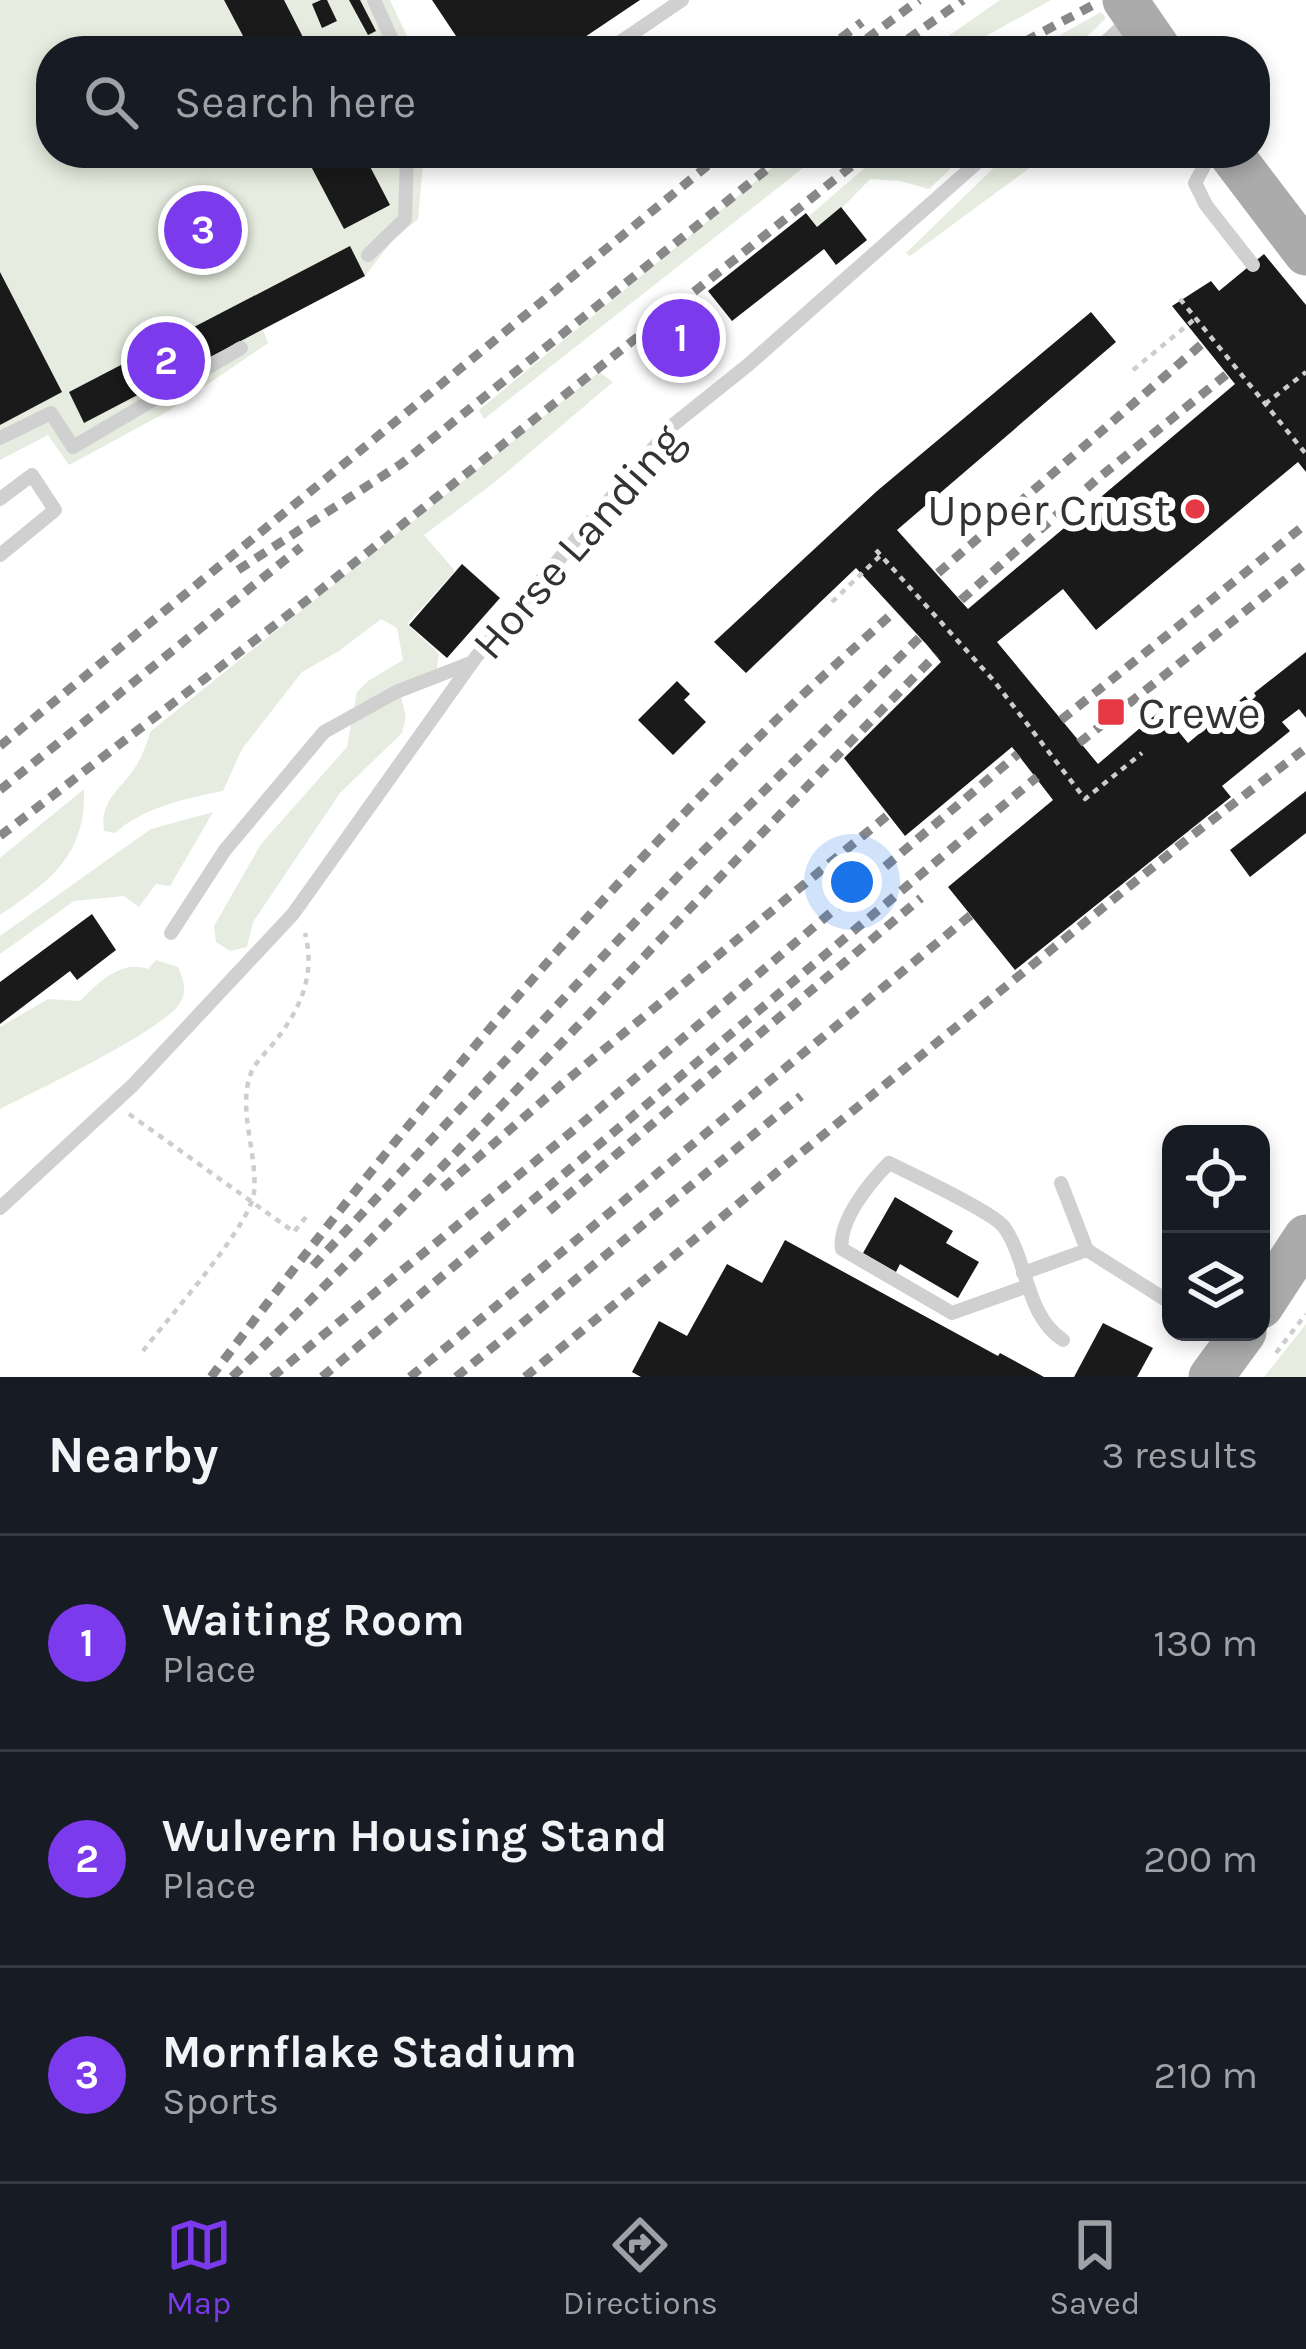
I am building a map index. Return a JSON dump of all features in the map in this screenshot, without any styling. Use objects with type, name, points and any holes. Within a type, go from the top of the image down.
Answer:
[{"type":"main road","points":[[1241,168],[1306,253]]},
{"type":"main road","points":[[1280,1304],[1306,1237]]},
{"type":"main road","points":[[1280,1304],[1306,1259]]},
{"type":"lane","points":[[374,0],[390,36]]},
{"type":"lane","points":[[630,36],[682,0]]},
{"type":"lane","points":[[368,255],[405,219],[407,168]]},
{"type":"lane","name":"Horse Landing","points":[[0,1208],[114,1103],[276,933],[476,657],[673,425],[971,168]]},
{"type":"lane","points":[[1203,168],[1195,183],[1206,206],[1252,266]]},
{"type":"lane","points":[[0,438],[51,413],[73,447],[241,348]]},
{"type":"lane","points":[[0,499],[32,476],[56,510],[0,555]]},
{"type":"lane","points":[[171,933],[225,850],[324,732],[395,692],[464,667],[476,657]]},
{"type":"lane","points":[[1063,1340],[1043,1328],[1026,1279],[1002,1223],[889,1163],[872,1179],[840,1236],[842,1249],[952,1313],[1026,1279],[1087,1250]]},
{"type":"lane","points":[[1061,1183],[1087,1250],[1162,1297]]},
{"type":"path","points":[[1180,299],[1306,454]]},
{"type":"path","points":[[1133,370],[1196,319]]},
{"type":"path","points":[[1265,404],[1306,372]]},
{"type":"path","points":[[832,602],[879,552],[994,681],[1084,799],[1142,753]]},
{"type":"path","points":[[143,1351],[252,1202],[251,1071],[285,1029],[307,988],[307,938],[292,914]]},
{"type":"path","points":[[114,1103],[294,1232],[305,1216]]},
{"type":"path","points":[[1236,1349],[1280,1304]]},
{"type":"shaded area","points":[[0,0],[390,0],[407,36],[36,36],[36,168],[423,168],[418,219],[392,241],[365,276],[263,330],[268,343],[167,412],[69,465],[48,435],[0,460]]},
{"type":"shaded area","points":[[1000,0],[1051,0],[986,36],[948,36]]},
{"type":"shaded area","points":[[1101,12],[1106,18],[1087,36],[1059,36]]},
{"type":"shaded area","points":[[772,168],[803,168],[484,419],[479,410]]},
{"type":"shaded area","points":[[865,168],[951,168],[929,189],[870,179],[817,227],[809,216]]},
{"type":"shaded area","points":[[994,168],[1030,168],[910,256],[906,253]]},
{"type":"shaded area","points":[[599,372],[613,382],[424,535],[455,571],[407,624],[439,654],[436,674],[400,692],[406,717],[402,733],[340,793],[253,922],[247,947],[230,951],[216,942],[214,926],[261,844],[347,747],[357,692],[403,660],[397,628],[381,619],[302,672],[242,749],[223,791],[152,811],[115,833],[104,831],[108,804],[137,765],[151,731]]},
{"type":"shaded area","points":[[84,789],[79,832],[62,864],[0,915],[0,858]]},
{"type":"shaded area","points":[[213,812],[170,886],[156,884],[139,907],[124,896],[74,901],[0,954],[0,936],[151,829]]},
{"type":"shaded area","points":[[156,960],[178,967],[183,980],[180,1003],[169,1015],[97,1060],[0,1109],[0,1027],[48,999],[80,1001],[119,970],[148,969]]},
{"type":"shaded area","points":[[1306,1324],[1306,1377],[1264,1377]]},
{"type":"building","points":[[224,0],[284,0],[302,36],[243,36]]},
{"type":"building","points":[[327,0],[337,21],[322,28],[312,4]]},
{"type":"building","points":[[349,0],[360,0],[376,31],[368,35]]},
{"type":"building","points":[[432,0],[640,0],[586,36],[456,36]]},
{"type":"building","points":[[312,168],[371,168],[390,205],[344,229]]},
{"type":"building","points":[[841,207],[867,240],[836,265],[824,249],[732,321],[708,291],[806,213],[817,227]]},
{"type":"building","points":[[350,246],[365,276],[84,423],[69,392]]},
{"type":"building","points":[[1264,254],[1306,305],[1306,472],[1298,462],[1096,630],[1063,589],[997,642],[1098,764],[1161,710],[1188,743],[1245,696],[1250,702],[1254,693],[1306,652],[1306,718],[1299,709],[1282,722],[1290,731],[1222,786],[1231,797],[1015,970],[948,887],[1053,800],[1012,747],[905,836],[844,758],[941,662],[927,645],[856,568],[746,673],[714,642],[877,491],[1091,312],[1116,342],[897,530],[968,609],[1235,384],[1172,306],[1211,281],[1219,291]]},
{"type":"building","points":[[0,272],[62,392],[0,425]]},
{"type":"building","points":[[695,300],[721,333],[667,376],[641,344]]},
{"type":"building","points":[[462,564],[500,598],[447,658],[409,625]]},
{"type":"building","points":[[677,681],[690,694],[684,700],[706,722],[673,755],[638,720]]},
{"type":"building","points":[[1306,791],[1306,833],[1250,877],[1230,850]]},
{"type":"building","points":[[92,914],[116,950],[77,980],[70,971],[0,1024],[0,982]]},
{"type":"building","points":[[895,1197],[953,1231],[946,1243],[979,1262],[958,1298],[900,1264],[896,1272],[863,1253]]},
{"type":"building","points":[[785,1240],[1044,1377],[641,1377],[632,1372],[659,1321],[687,1336],[727,1264],[762,1283]]},
{"type":"building","points":[[1103,1323],[1153,1348],[1137,1377],[1074,1377]]},
{"type":"railway","points":[[870,36],[919,0]]},
{"type":"railway","points":[[912,36],[963,0]]},
{"type":"railway","points":[[1035,36],[1095,4]]},
{"type":"railway","points":[[844,36],[862,22]]},
{"type":"railway","points":[[0,746],[705,168]]},
{"type":"railway","points":[[238,570],[401,464],[768,168]]},
{"type":"railway","points":[[0,836],[319,591],[849,168]]},
{"type":"railway","points":[[938,573],[1202,344]]},
{"type":"railway","points":[[961,600],[1096,480],[1227,374]]},
{"type":"railway","points":[[1061,720],[1306,524]]},
{"type":"railway","points":[[0,790],[301,547]]},
{"type":"railway","points":[[1079,743],[1306,563]]},
{"type":"railway","points":[[211,1377],[407,1127],[544,966],[761,735],[895,611]]},
{"type":"railway","points":[[313,1266],[685,869],[921,636]]},
{"type":"railway","points":[[232,1377],[411,1199],[936,655]]},
{"type":"railway","points":[[525,1377],[1306,748]]},
{"type":"railway","points":[[272,1377],[586,1120],[1018,754]]},
{"type":"railway","points":[[322,1377],[1037,777]]},
{"type":"railway","points":[[443,1188],[888,815]]},
{"type":"railway","points":[[549,1211],[921,898]]},
{"type":"railway","points":[[410,1377],[971,915]]},
{"type":"railway","points":[[456,1377],[801,1096]]},
{"type":"place","name":"Mornflake Stadium","points":[[203,230]]},
{"type":"place","name":"Waiting Room","points":[[681,338]]},
{"type":"place","name":"Wulvern Housing Stand","points":[[166,361]]},
{"type":"place","name":"Upper Crust","points":[[1195,509]]},
{"type":"place","name":"Crewe","points":[[1111,712]]}]
